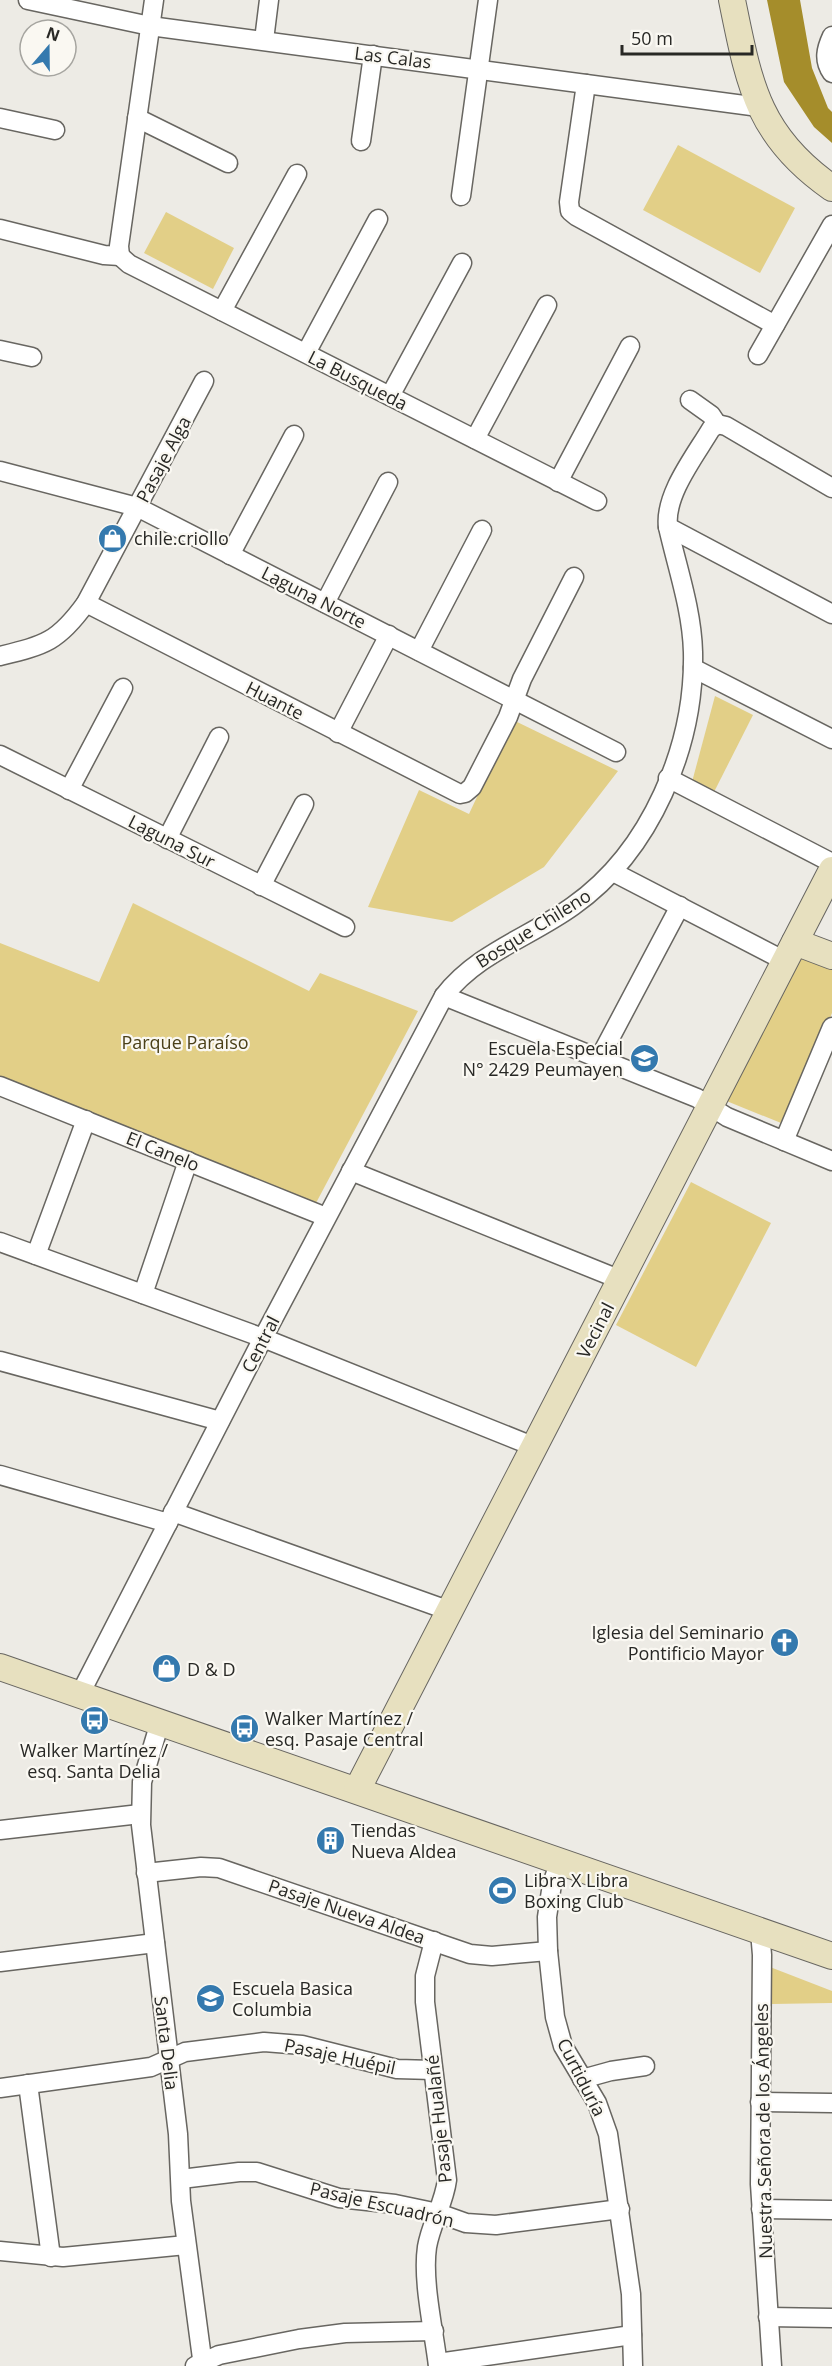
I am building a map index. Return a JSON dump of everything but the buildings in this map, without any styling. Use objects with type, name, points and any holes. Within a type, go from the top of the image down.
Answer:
[{"type":"street","name":"Las Calas","points":[[28,0],[150,26],[759,107]]},
{"type":"street","points":[[0,229],[104,255],[120,256],[119,246],[154,0]]},
{"type":"street","points":[[264,40],[269,0]]},
{"type":"street","points":[[461,196],[488,0]]},
{"type":"street","points":[[732,0],[749,82],[759,107],[793,155],[832,188]]},
{"type":"street","points":[[829,68],[827,47],[832,36]]},
{"type":"street","points":[[361,141],[373,55]]},
{"type":"street","points":[[586,84],[569,202],[570,211],[775,325]]},
{"type":"street","points":[[0,118],[55,130]]},
{"type":"street","points":[[137,118],[228,163]]},
{"type":"street","points":[[222,311],[297,174]]},
{"type":"street","points":[[306,353],[378,219]]},
{"type":"street","points":[[758,355],[832,225]]},
{"type":"street","name":"La Busqueda","points":[[120,256],[129,264],[597,501]]},
{"type":"street","points":[[390,396],[462,263]]},
{"type":"street","points":[[475,439],[547,305]]},
{"type":"street","points":[[558,482],[630,346]]},
{"type":"street","points":[[0,350],[32,357]]},
{"type":"street","name":"Pasaje Alga","points":[[0,656],[40,646],[50,640],[70,624],[86,603],[204,381]]},
{"type":"street","points":[[690,400],[711,415],[717,424],[726,426],[832,488]]},
{"type":"street","name":"Bosque Chileno","points":[[444,996],[458,978],[472,967],[570,908],[613,872],[641,834],[668,778],[684,728],[693,668],[691,632],[668,527],[668,512],[673,496],[711,429],[717,424]]},
{"type":"street","points":[[230,555],[294,435]]},
{"type":"street","name":"Laguna Norte","points":[[0,471],[137,507],[616,752]]},
{"type":"street","points":[[325,603],[388,482]]},
{"type":"street","points":[[668,527],[832,614]]},
{"type":"street","points":[[419,651],[482,530]]},
{"type":"street","points":[[514,699],[574,577]]},
{"type":"street","name":"Huante","points":[[86,603],[455,793],[465,794],[472,787],[514,699]]},
{"type":"street","points":[[338,733],[389,635]]},
{"type":"street","points":[[693,668],[832,739]]},
{"type":"street","points":[[69,790],[123,688]]},
{"type":"street","points":[[167,838],[219,737]]},
{"type":"street","name":"Laguna Sur","points":[[0,756],[345,927]]},
{"type":"street","points":[[668,778],[832,863]]},
{"type":"street","points":[[261,886],[304,804]]},
{"type":"street","name":"Vecinal","points":[[357,1790],[832,870]]},
{"type":"street","points":[[613,872],[680,906],[790,951],[832,956]]},
{"type":"street","points":[[599,1059],[680,906]]},
{"type":"street","points":[[444,996],[697,1098],[727,1117],[832,1161]]},
{"type":"street","name":"Central","points":[[80,1694],[326,1217],[444,996]]},
{"type":"street","points":[[784,1141],[832,1027]]},
{"type":"street","name":"El Canelo","points":[[0,1086],[326,1217]]},
{"type":"street","points":[[36,1255],[86,1120]]},
{"type":"street","points":[[143,1294],[188,1161]]},
{"type":"street","points":[[351,1171],[621,1280]]},
{"type":"street","points":[[0,1242],[263,1338],[534,1448]]},
{"type":"street","points":[[0,1361],[220,1421]]},
{"type":"street","points":[[0,1475],[171,1517],[450,1611]]},
{"type":"street","points":[[0,1667],[832,1956]]},
{"type":"street","name":"Santa Delia","points":[[160,1722],[145,1768],[140,1814],[178,2134],[186,2245],[200,2365]]},
{"type":"street","points":[[0,1830],[140,1814]]},
{"type":"street","name":"Curtiduría","points":[[560,1861],[548,1904],[548,1951],[559,2033],[569,2058],[597,2103],[608,2134],[631,2294],[633,2366]]},
{"type":"street","name":"Pasaje Nueva Aldea","points":[[146,1873],[201,1867],[228,1870],[480,1956],[548,1951]]},
{"type":"street","name":"Nuestra Señora de los Ángeles","points":[[760,1931],[762,1955],[760,2209],[772,2366]]},
{"type":"street","name":"Pasaje Hualañé","points":[[434,1941],[424,1989],[447,2169],[446,2191],[429,2237],[426,2261],[438,2364]]},
{"type":"street","points":[[0,1962],[155,1943]]},
{"type":"street","name":"Pasaje Huépil","points":[[0,2088],[151,2067],[186,2052],[264,2042],[302,2045],[382,2067],[433,2070]]},
{"type":"street","points":[[582,2079],[611,2071],[645,2066]]},
{"type":"street","points":[[28,2084],[51,2257]]},
{"type":"street","points":[[760,2102],[832,2103]]},
{"type":"street","name":"Pasaje Escuadrón","points":[[181,2179],[257,2172],[339,2198],[395,2204],[438,2213],[466,2223],[486,2225],[620,2209]]},
{"type":"street","points":[[760,2209],[832,2210]]},
{"type":"street","points":[[0,2251],[51,2257],[186,2245]]},
{"type":"street","points":[[768,2317],[832,2318]]},
{"type":"street","points":[[200,2365],[219,2355],[298,2339],[345,2333],[434,2331]]},
{"type":"street","points":[[438,2364],[632,2335]]},
{"type":"green space","points":[[678,145],[795,208],[760,273],[643,210]]},
{"type":"green space","points":[[166,212],[234,248],[213,289],[144,253]]},
{"type":"green space","points":[[715,696],[753,715],[713,794],[692,782]]},
{"type":"green space","points":[[513,720],[618,771],[544,867],[452,922],[368,907],[419,790],[469,814]]},
{"type":"green space","name":"Parque Paraíso","points":[[133,903],[309,991],[320,973],[418,1011],[316,1203],[0,1076],[0,943],[99,982]]},
{"type":"green space","points":[[797,956],[832,969],[832,1013],[786,1125],[724,1100]]},
{"type":"green space","points":[[691,1182],[771,1223],[696,1367],[616,1325]]},
{"type":"green space","points":[[770,1967],[832,1991],[832,2003],[772,2004]]},
{"type":"shaded area","points":[[767,0],[800,0],[812,68],[828,108],[832,112],[832,143],[814,127],[784,82]]},
{"type":"place","name":"chile.criollo","points":[[113,538]]},
{"type":"place","name":"Escuela Especial N° 2429 Peumayen","points":[[644,1058]]},
{"type":"place","name":"Iglesia del Seminario Pontificio Mayor","points":[[785,1642]]},
{"type":"place","name":"D & D","points":[[166,1669]]},
{"type":"place","name":"Walker Martínez / esq. Santa Delia","points":[[94,1721]]},
{"type":"place","name":"Walker Martínez / esq. Pasaje Central","points":[[244,1728]]},
{"type":"place","name":"Tiendas Nueva Aldea","points":[[330,1840]]},
{"type":"place","name":"Libra X Libra Boxing Club","points":[[503,1890]]},
{"type":"place","name":"Escuela Basica Columbia","points":[[211,1998]]}]
